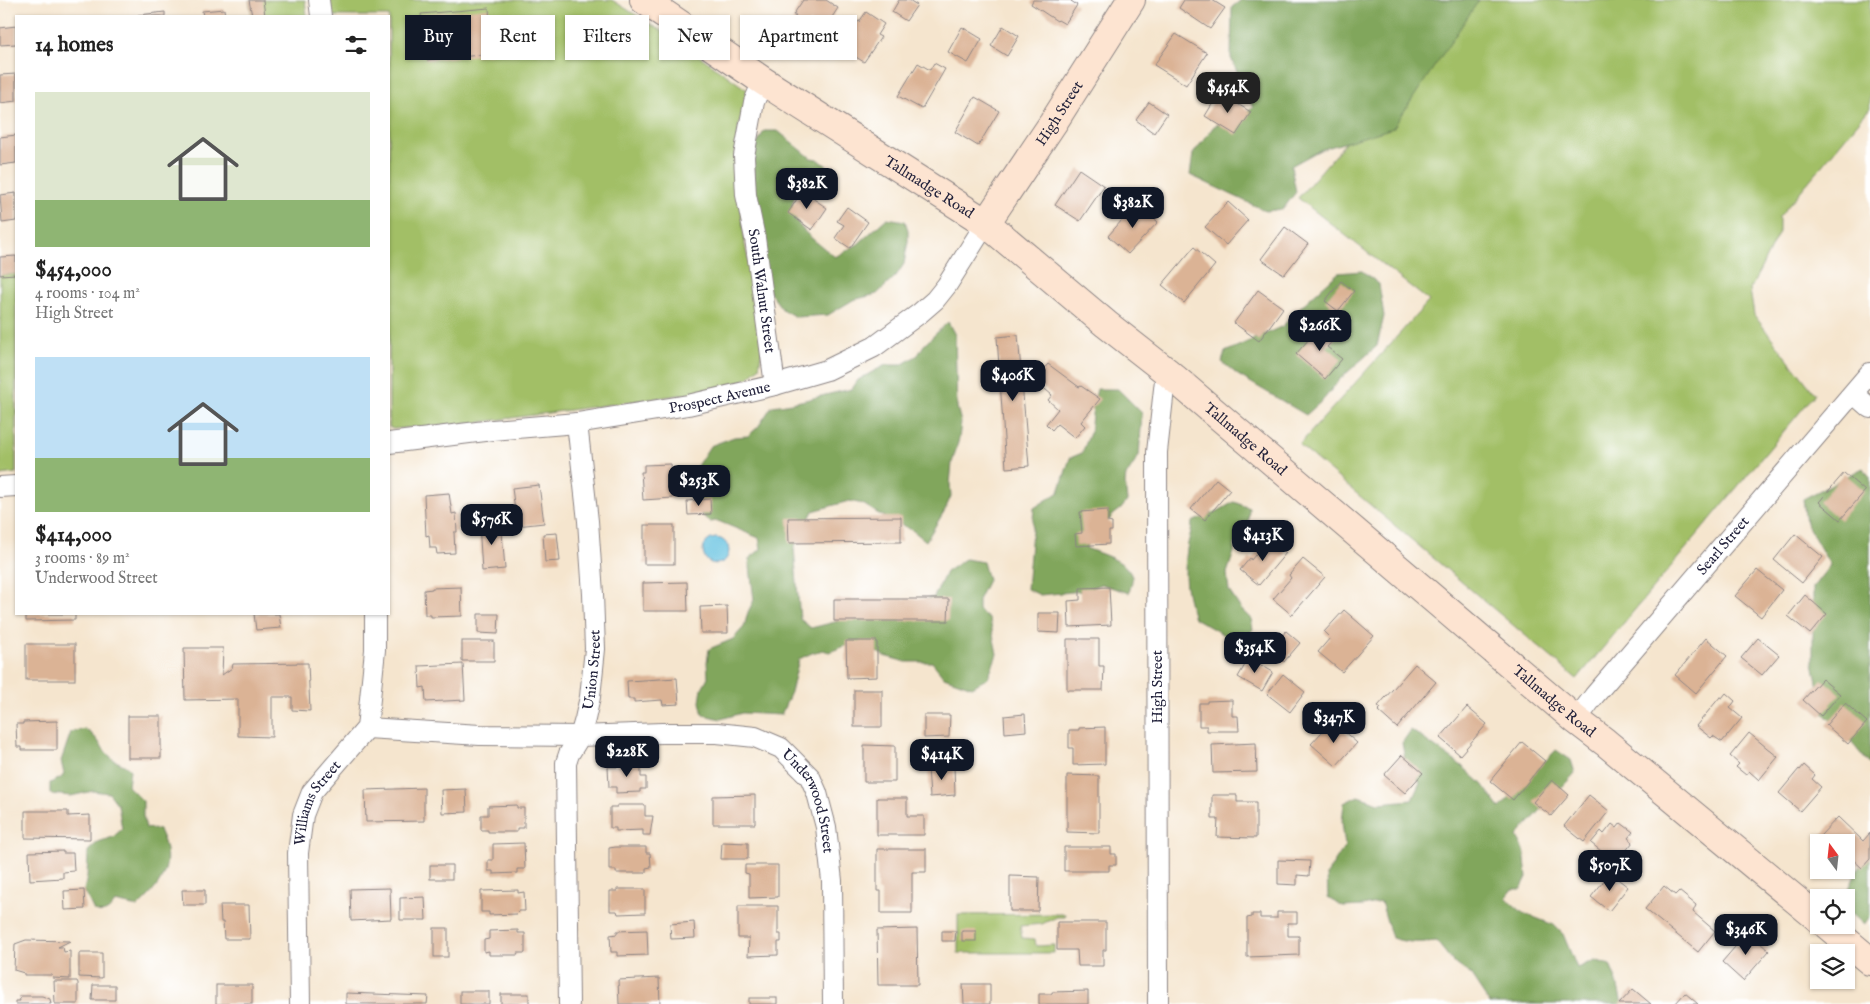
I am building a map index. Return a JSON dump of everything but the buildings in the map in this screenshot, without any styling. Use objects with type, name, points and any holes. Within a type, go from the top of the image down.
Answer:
[{"type":"street","points":[[319,0],[321,15]]},
{"type":"street","name":"High Street","points":[[986,223],[1053,123],[1130,0]]},
{"type":"street","name":"Tallmadge Road","points":[[657,3],[763,81],[986,223],[1106,324],[1166,371],[1576,720],[1810,911]]},
{"type":"street","name":"South Walnut Street","points":[[763,81],[754,102],[744,156],[746,195],[755,238],[775,385]]},
{"type":"street","name":"Prospect Avenue","points":[[390,443],[493,430],[577,423],[688,406],[827,370],[874,347],[905,326],[935,300],[986,223]]},
{"type":"street","name":"High Street","points":[[1158,1004],[1157,452],[1166,371]]},
{"type":"street","name":"Searl Street","points":[[1576,720],[1594,696],[1870,373]]},
{"type":"street","points":[[1854,394],[1870,408]]},
{"type":"street","name":"Union Street","points":[[570,1004],[566,763],[568,754],[580,736],[590,697],[595,630],[588,521],[577,423]]},
{"type":"street","points":[[0,487],[15,486]]},
{"type":"street","points":[[366,728],[375,650],[375,615]]},
{"type":"street","name":"Underwood Street","points":[[366,728],[480,735],[580,736],[707,733],[754,737],[781,748],[810,777],[824,817],[832,881],[833,1004]]},
{"type":"street","name":"Williams Street","points":[[300,1004],[298,853],[303,815],[312,792],[366,728]]},
{"type":"street","points":[[1838,934],[1870,961]]},
{"type":"green space","points":[[249,0],[305,0],[307,15],[252,15]]},
{"type":"green space","points":[[329,0],[612,0],[636,15],[565,15],[565,60],[649,60],[649,23],[659,29],[659,60],[705,60],[750,92],[739,125],[735,160],[745,245],[764,337],[759,368],[748,378],[728,386],[687,394],[475,423],[393,429],[390,428],[390,15],[330,15]]},
{"type":"green space","points":[[1241,0],[1479,0],[1393,128],[1320,150],[1291,166],[1296,192],[1283,209],[1266,211],[1190,175],[1193,154],[1214,126],[1253,108],[1231,58],[1232,7]]},
{"type":"green space","points":[[1355,0],[1870,0],[1870,108],[1779,217],[1779,232],[1750,290],[1754,315],[1815,394],[1577,679],[1299,445],[1429,301],[1298,198],[1352,135]]},
{"type":"green space","points":[[764,131],[778,131],[811,158],[818,159],[828,167],[807,177],[798,189],[792,207],[797,222],[803,229],[835,257],[858,244],[887,218],[905,221],[908,230],[908,241],[904,264],[896,276],[877,294],[853,300],[828,315],[796,317],[783,310],[770,293],[756,221],[753,165],[757,144]]},
{"type":"green space","points":[[1362,271],[1379,284],[1384,316],[1377,346],[1340,379],[1324,399],[1306,415],[1238,375],[1222,362],[1225,352],[1283,326],[1297,310],[1338,273]]},
{"type":"green space","points":[[15,274],[15,473],[0,475],[0,275]]},
{"type":"green space","points":[[948,322],[955,335],[957,407],[961,422],[959,439],[952,463],[951,496],[945,510],[926,541],[912,530],[863,504],[849,501],[813,511],[794,548],[800,619],[811,628],[934,597],[946,572],[965,559],[983,562],[988,580],[978,600],[978,610],[990,620],[997,654],[988,678],[972,687],[944,677],[932,662],[906,662],[884,656],[865,645],[853,643],[829,652],[823,650],[812,653],[799,659],[791,692],[781,715],[742,713],[721,719],[703,715],[700,702],[702,688],[708,677],[707,662],[709,649],[733,639],[744,627],[754,600],[749,559],[761,549],[759,538],[718,521],[710,522],[690,505],[697,466],[710,446],[734,437],[748,436],[758,427],[772,406],[852,389],[858,380],[874,371],[886,365],[901,365],[918,355],[924,345]]},
{"type":"green space","points":[[1097,389],[1118,389],[1142,413],[1139,456],[1126,476],[1127,501],[1086,548],[1112,558],[1125,566],[1132,577],[1132,583],[1129,593],[1101,584],[1083,591],[1040,595],[1027,589],[1034,508],[1059,492],[1070,458],[1082,453],[1090,433]]},
{"type":"green space","points":[[1863,468],[1870,477],[1870,765],[1847,737],[1823,713],[1813,662],[1813,587],[1830,565],[1806,523],[1803,499]]},
{"type":"green space","points":[[1234,502],[1249,508],[1248,523],[1234,546],[1234,552],[1227,573],[1229,591],[1241,609],[1251,619],[1253,629],[1249,634],[1231,639],[1194,618],[1187,592],[1185,568],[1192,522]]},
{"type":"green space","points":[[85,729],[94,736],[115,761],[130,770],[128,786],[143,801],[143,816],[146,828],[159,830],[164,842],[166,863],[164,872],[154,890],[138,907],[115,902],[106,911],[101,913],[94,911],[84,890],[87,877],[88,851],[98,842],[113,837],[122,829],[118,805],[109,793],[93,791],[71,796],[50,794],[50,783],[61,778],[64,774],[61,761],[71,732]]},
{"type":"green space","points":[[1411,730],[1462,766],[1482,784],[1500,808],[1556,750],[1571,760],[1575,773],[1517,836],[1524,850],[1527,877],[1521,889],[1513,889],[1506,898],[1523,913],[1554,925],[1563,934],[1577,968],[1595,960],[1610,965],[1617,982],[1622,1004],[1490,1004],[1470,974],[1453,962],[1436,941],[1414,942],[1392,938],[1381,902],[1363,906],[1343,907],[1328,898],[1327,874],[1345,846],[1342,822],[1344,803],[1358,796],[1379,803],[1412,800],[1420,782],[1406,765],[1402,743]]},
{"type":"green space","points":[[1870,844],[1870,916],[1864,925],[1855,917],[1855,889],[1849,889]]},
{"type":"green space","points":[[1065,914],[1065,917],[1057,917],[1042,924],[1020,926],[1022,938],[1035,939],[1036,946],[1054,945],[1054,953],[958,953],[958,915]]},
{"type":"water","points":[[716,538],[725,542],[729,551],[725,560],[716,564],[707,560],[703,551],[707,542]]}]
